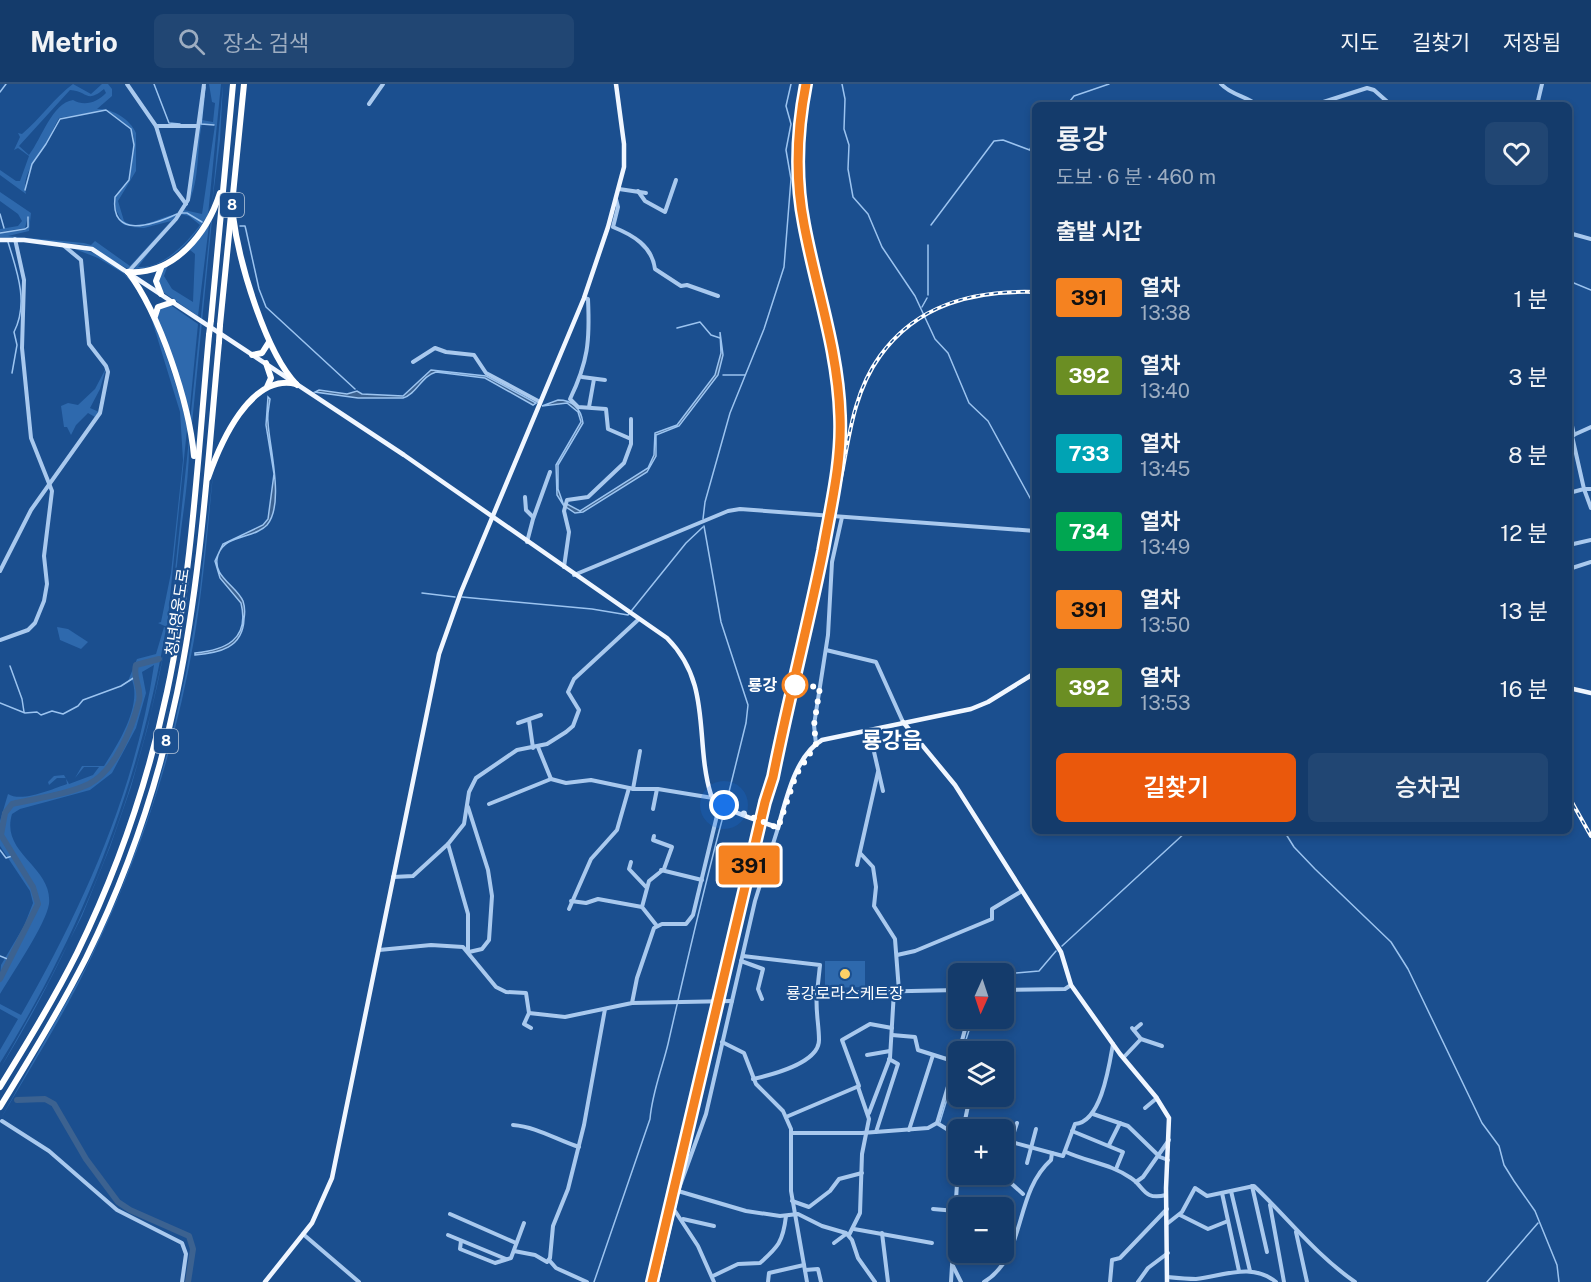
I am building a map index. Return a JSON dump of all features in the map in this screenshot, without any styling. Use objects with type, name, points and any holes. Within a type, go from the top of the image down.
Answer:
[{"type":"highway","name":"청년영웅도로","points":[[0,1087],[77,952],[107,884],[141,790],[163,709],[176,641],[196,473],[233,84]]},
{"type":"highway","name":"청년영웅도로","points":[[0,1107],[86,957],[117,888],[165,743],[182,669],[194,594],[244,84]]},
{"type":"highway","points":[[128,272],[150,272],[163,267],[194,241],[206,227],[224,181]]},
{"type":"highway","points":[[233,197],[240,252],[270,341],[282,368],[297,385]]},
{"type":"highway","points":[[162,294],[156,281],[163,267]]},
{"type":"highway","points":[[128,272],[155,316],[189,423],[196,473]]},
{"type":"highway","points":[[155,316],[158,307],[173,302]]},
{"type":"highway","points":[[252,355],[262,353],[270,341]]},
{"type":"highway","points":[[204,493],[215,458],[231,426],[271,378],[266,363]]},
{"type":"highway","points":[[264,389],[282,382],[297,385]]},
{"type":"main road","points":[[265,1282],[320,1210],[332,1178],[433,676],[447,627],[584,298],[624,173],[624,150],[616,84]]},
{"type":"main road","points":[[0,240],[15,239],[92,249],[404,455],[675,646],[695,681],[709,788],[713,798],[778,828],[796,775],[816,744],[982,705],[1032,676]]},
{"type":"main road","points":[[1572,689],[1591,693]]},
{"type":"main road","points":[[903,722],[950,777],[1065,958],[1071,985],[1170,1118],[1166,1195],[1167,1279]]},
{"type":"street","points":[[127,84],[156,126],[175,189],[186,204]]},
{"type":"street","points":[[128,272],[176,219],[186,204],[204,84]]},
{"type":"street","points":[[369,104],[383,84]]},
{"type":"street","points":[[1221,84],[1229,91],[1253,102]]},
{"type":"street","points":[[1538,102],[1542,84]]},
{"type":"street","points":[[1323,102],[1367,88],[1374,90],[1388,102]]},
{"type":"street","points":[[156,126],[198,126]]},
{"type":"street","points":[[638,191],[643,199],[665,212],[676,180]]},
{"type":"street","points":[[619,189],[646,193]]},
{"type":"street","points":[[616,199],[618,207],[613,227],[641,242],[653,257],[655,269],[681,286],[687,285],[718,296]]},
{"type":"street","points":[[1572,234],[1591,239]]},
{"type":"street","points":[[0,640],[28,630],[35,622],[44,601],[47,584],[44,556],[51,503],[49,485],[31,438],[22,348],[24,280],[15,239]]},
{"type":"street","points":[[0,572],[31,510],[100,413],[108,372],[106,366],[88,344],[81,260],[63,244]]},
{"type":"street","points":[[584,298],[588,299],[587,357],[582,376],[570,399],[578,406],[606,409],[606,424],[609,431],[631,439]]},
{"type":"street","points":[[413,362],[435,348],[446,352],[474,355],[486,373],[539,405]]},
{"type":"street","points":[[582,376],[605,380]]},
{"type":"street","points":[[590,407],[594,379]]},
{"type":"street","points":[[564,568],[569,532],[566,505],[570,498],[588,497],[622,465],[631,439],[631,419]]},
{"type":"street","points":[[1591,427],[1572,436],[1584,489],[1591,508]]},
{"type":"street","points":[[527,543],[533,517],[550,472]]},
{"type":"street","points":[[1572,492],[1591,489]]},
{"type":"street","points":[[525,497],[526,510],[533,517]]},
{"type":"street","points":[[574,575],[703,521],[740,509],[1032,531]]},
{"type":"street","points":[[816,744],[814,725],[826,650],[832,562],[842,517]]},
{"type":"street","points":[[1572,545],[1591,540]]},
{"type":"street","points":[[1572,568],[1591,562]]},
{"type":"street","points":[[393,877],[413,876],[448,844],[463,826],[468,807],[469,789],[476,778],[518,750],[536,747],[573,726],[579,710],[568,692],[574,679],[639,619]]},
{"type":"street","points":[[826,650],[876,662],[903,722]]},
{"type":"street","points":[[518,723],[541,715]]},
{"type":"street","points":[[529,720],[536,747],[552,779]]},
{"type":"street","points":[[868,730],[883,791]]},
{"type":"street","points":[[569,909],[591,860],[617,830],[640,751]]},
{"type":"street","points":[[857,866],[878,772]]},
{"type":"street","points":[[489,804],[552,779],[566,783],[585,779],[631,788],[657,789],[713,798]]},
{"type":"street","points":[[653,809],[657,789]]},
{"type":"street","points":[[657,926],[680,925],[689,921],[724,805]]},
{"type":"street","points":[[468,807],[488,870],[492,896],[489,940],[482,949],[468,951]]},
{"type":"street","points":[[657,1282],[678,1191],[706,1114],[755,902],[778,828]]},
{"type":"street","points":[[642,907],[648,881],[666,865],[672,847],[653,840],[654,836]]},
{"type":"street","points":[[448,844],[468,916],[468,951]]},
{"type":"street","points":[[834,1243],[854,1228],[861,1205],[862,1154],[868,1133],[869,1113],[889,1059],[896,991],[897,955],[892,933],[874,906],[873,867],[860,853]]},
{"type":"street","points":[[631,862],[629,869],[646,887]]},
{"type":"street","points":[[662,870],[702,880]]},
{"type":"street","points":[[897,955],[915,951],[992,920],[992,909],[1022,891]]},
{"type":"street","points":[[571,902],[586,903],[598,899],[642,907],[657,926]]},
{"type":"street","points":[[632,1003],[637,978],[652,933],[657,926]]},
{"type":"street","points":[[379,950],[443,945],[457,946],[468,951],[496,987],[506,992],[526,993],[529,1013],[524,1024],[531,1028]]},
{"type":"street","points":[[742,958],[820,965],[815,1014],[819,1041],[816,1047],[791,1069],[753,1079]]},
{"type":"street","points":[[742,958],[763,969],[758,989],[762,999]]},
{"type":"street","points":[[1014,990],[1065,989],[1071,985]]},
{"type":"street","points":[[816,993],[948,990]]},
{"type":"street","points":[[529,1013],[565,1017],[632,1003],[732,1000]]},
{"type":"street","points":[[549,1260],[552,1251],[553,1226],[568,1188],[579,1147],[605,1009]]},
{"type":"street","points":[[869,1113],[842,1040],[870,1024],[892,1028]]},
{"type":"street","points":[[1140,1024],[1133,1029],[1141,1039],[1162,1046]]},
{"type":"street","points":[[892,1035],[915,1037],[918,1050],[948,1059]]},
{"type":"street","points":[[1124,1057],[1141,1039]]},
{"type":"street","points":[[722,1042],[744,1053],[753,1079],[786,1117],[791,1133],[789,1160],[792,1201],[807,1282]]},
{"type":"street","points":[[1014,1142],[1063,1156],[1075,1124],[1084,1123],[1093,1114],[1113,1044]]},
{"type":"street","points":[[867,1055],[890,1051]]},
{"type":"street","points":[[909,1130],[933,1054]]},
{"type":"street","points":[[876,1132],[898,1064],[889,1059]]},
{"type":"street","points":[[786,1117],[858,1087]]},
{"type":"street","points":[[791,1133],[868,1133],[925,1129],[937,1123],[948,1088]]},
{"type":"street","points":[[1145,1108],[1157,1098]]},
{"type":"street","points":[[1093,1114],[1128,1126],[1158,1155],[1168,1160]]},
{"type":"street","points":[[2,1121],[49,1151],[117,1210],[182,1243],[186,1254],[182,1282]]},
{"type":"street","points":[[937,1123],[948,1130]]},
{"type":"street","points":[[1014,1132],[1017,1123]]},
{"type":"street","points":[[1109,1145],[1120,1123]]},
{"type":"street","points":[[513,1125],[533,1129],[560,1142],[579,1147]]},
{"type":"street","points":[[1027,1163],[1036,1129]]},
{"type":"street","points":[[1072,1131],[1123,1152],[1116,1169]]},
{"type":"street","points":[[1136,1182],[1143,1177],[1169,1139]]},
{"type":"street","points":[[1066,1152],[1116,1169],[1136,1182],[1139,1188],[1148,1194],[1159,1197],[1166,1195]]},
{"type":"street","points":[[984,1282],[1010,1254],[1027,1194],[1039,1171],[1051,1160],[1052,1153]]},
{"type":"street","points":[[792,1201],[809,1207],[830,1191],[838,1179],[862,1173]]},
{"type":"street","points":[[1013,1185],[1023,1194]]},
{"type":"street","points":[[1168,1223],[1180,1215],[1195,1188],[1207,1196],[1252,1185]]},
{"type":"street","points":[[1252,1185],[1321,1256],[1355,1282]]},
{"type":"street","points":[[1252,1185],[1267,1252]]},
{"type":"street","points":[[678,1191],[721,1205],[786,1216],[795,1214],[848,1234],[858,1258],[875,1282]]},
{"type":"street","points":[[1231,1191],[1250,1271]]},
{"type":"street","points":[[1222,1193],[1239,1271]]},
{"type":"street","points":[[1270,1205],[1284,1282]]},
{"type":"street","points":[[933,1209],[948,1210]]},
{"type":"street","points":[[1110,1282],[1112,1260],[1120,1257],[1167,1209]]},
{"type":"street","points":[[450,1214],[516,1243]]},
{"type":"street","points":[[674,1214],[682,1219],[714,1226]]},
{"type":"street","points":[[1180,1215],[1208,1228],[1228,1221]]},
{"type":"street","points":[[713,1276],[738,1264],[760,1263],[779,1246],[785,1230],[786,1216]]},
{"type":"street","points":[[682,1219],[713,1276],[714,1282]]},
{"type":"street","points":[[461,1240],[460,1249],[495,1263],[511,1258],[524,1223]]},
{"type":"street","points":[[854,1228],[932,1243]]},
{"type":"street","points":[[1296,1232],[1307,1282]]},
{"type":"street","points":[[882,1233],[888,1282]]},
{"type":"street","points":[[303,1234],[359,1282]]},
{"type":"street","points":[[448,1235],[507,1259]]},
{"type":"street","points":[[514,1251],[535,1255],[547,1262],[549,1260]]},
{"type":"street","points":[[1138,1282],[1148,1268],[1168,1253]]},
{"type":"street","points":[[549,1260],[556,1268],[587,1282]]},
{"type":"street","points":[[951,1282],[952,1265]]},
{"type":"street","points":[[952,1265],[961,1282]]},
{"type":"street","points":[[768,1282],[769,1273],[805,1267],[818,1269],[821,1282]]},
{"type":"street","points":[[1167,1279],[1200,1278],[1250,1271],[1276,1282]]},
{"type":"shaded area","points":[[73,84],[91,94],[102,84],[108,84],[112,89],[112,96],[97,109],[109,110],[120,115],[136,133],[136,171],[118,201],[124,221],[137,225],[178,214],[144,225],[131,226],[124,225],[116,210],[115,197],[130,180],[134,138],[131,129],[106,110],[59,118],[28,174],[26,194],[0,175],[0,170],[16,181],[20,181],[29,156],[18,148],[14,150],[20,137],[18,133],[22,134],[29,128]],"holes":[[[104,89],[106,93],[91,102],[82,103],[73,100],[59,107],[29,155],[19,146],[70,90],[87,96],[94,96]]]},
{"type":"shaded area","points":[[205,84],[202,120],[213,122],[215,103],[212,102],[209,84],[221,84],[208,215],[186,244],[167,259],[152,266],[173,254],[200,225],[189,216],[180,214],[187,213],[202,222],[187,212],[181,213],[187,203]],"holes":[[[202,124],[215,125],[202,214],[184,210],[196,180]]]},
{"type":"shaded area","points":[[223,84],[220,140],[212,204]]},
{"type":"shaded area","points":[[0,192],[31,213],[29,231],[8,236],[91,245],[95,241],[130,266],[171,221],[144,228],[131,227],[145,226],[177,215],[128,269],[85,245],[0,238],[0,233],[25,230],[29,222],[28,216],[25,228],[0,232],[0,229],[18,226],[22,221],[18,214],[0,201]]},
{"type":"shaded area","points":[[212,220],[192,424],[190,422]]},
{"type":"shaded area","points":[[209,225],[198,316],[160,290],[157,275]],"holes":[[[190,250],[195,254],[193,302],[172,289],[164,276],[168,265]]]},
{"type":"shaded area","points":[[162,235],[138,267],[146,267],[134,269]]},
{"type":"shaded area","points":[[67,246],[108,260],[123,273],[98,258]]},
{"type":"shaded area","points":[[134,285],[144,301],[152,318],[167,358],[187,429],[167,627],[158,623],[161,622],[171,573],[183,460],[180,412],[150,314]]},
{"type":"shaded area","points":[[169,304],[198,324],[189,417],[157,316],[157,309]]},
{"type":"shaded area","points":[[720,332],[723,355],[718,375],[679,426],[656,435],[656,456],[647,472],[583,512],[575,513],[566,507],[567,504],[580,511],[648,468],[654,455],[655,433],[677,425],[715,375],[721,353]]},
{"type":"shaded area","points":[[106,368],[100,389],[90,408],[99,412],[95,417],[88,413],[76,425],[71,435],[67,427],[64,427],[61,406],[68,403],[78,405],[95,389]]},
{"type":"shaded area","points":[[431,370],[486,376],[536,403],[533,405],[485,378],[436,372],[426,377],[412,393],[403,398],[358,398],[315,392],[319,390],[347,394],[357,391],[362,394],[403,396]]},
{"type":"shaded area","points":[[268,397],[270,399],[268,419],[275,475],[275,503],[272,516],[267,525],[255,533],[227,543],[218,555],[217,562],[221,575],[243,601],[245,612],[243,629],[234,643],[228,647],[213,653],[195,655],[195,653],[225,646],[233,641],[242,626],[241,603],[220,578],[215,561],[223,544],[263,525],[268,519],[274,474],[266,425]]},
{"type":"shaded area","points":[[558,400],[568,402],[575,406],[580,414],[583,423],[558,465],[558,489],[564,506],[557,495],[556,465],[581,422],[578,412],[567,403],[542,406]]},
{"type":"shaded area","points":[[189,439],[187,479],[171,611]]},
{"type":"shaded area","points":[[214,465],[203,574],[194,640],[177,721],[152,806],[171,740],[199,598]]},
{"type":"shaded area","points":[[57,627],[68,629],[88,642],[81,649],[60,640]]},
{"type":"shaded area","points":[[164,627],[166,628],[155,686],[141,743],[104,854],[57,961],[0,1063],[0,1050],[18,1019],[0,1009],[0,1004],[21,1015],[86,890],[120,802],[134,757],[146,711],[154,665],[142,672],[146,693],[136,728],[112,773],[90,790],[20,809],[12,814],[10,828],[13,840],[43,880],[48,891],[49,904],[35,936],[0,994],[0,981],[37,910],[37,904],[0,977],[1,965],[24,926],[33,903],[30,891],[0,846],[0,821],[8,794],[21,797],[38,794],[67,784],[66,779],[69,784],[93,775],[99,767],[84,767],[75,778],[82,766],[104,766],[127,725],[134,701],[132,680],[117,688],[133,678],[128,681],[137,659],[156,654]],"holes":[[[159,658],[137,665],[139,705],[129,732],[120,749],[138,700],[135,675],[136,665]],[[120,749],[105,771],[94,780],[112,760]],[[94,780],[82,787],[10,806],[5,813],[2,837],[3,813],[10,805],[77,787]],[[3,839],[19,863],[30,884]]]},
{"type":"shaded area","points":[[153,701],[148,726],[131,787],[110,847],[98,875],[120,818]]},
{"type":"shaded area","points":[[64,775],[66,778],[57,778],[49,785],[48,782],[54,776]]},
{"type":"shaded area","points":[[152,806],[126,878],[121,889]]},
{"type":"shaded area","points":[[94,886],[82,916],[69,941]]},
{"type":"shaded area","points":[[120,892],[83,976],[0,1120],[86,967]]},
{"type":"shaded area","name":"룡강로라스케트장","points":[[825,961],[865,961],[865,987],[825,988]]},
{"type":"shaded area","points":[[48,983],[36,1007],[0,1069]]},
{"type":"waterway","points":[[0,92],[6,84]]},
{"type":"waterway","points":[[154,84],[169,123],[180,124]]},
{"type":"waterway","points":[[703,519],[705,502],[730,413],[764,329],[784,267],[791,179],[786,150],[791,124],[786,106],[791,84]]},
{"type":"waterway","points":[[842,84],[845,99],[844,129],[849,145],[848,169],[853,197],[868,214],[882,247],[915,296],[935,339],[948,353],[969,403],[988,421],[1032,502]]},
{"type":"waterway","points":[[1069,102],[1074,96],[1109,84]]},
{"type":"waterway","points":[[205,87],[201,124],[214,125]]},
{"type":"waterway","points":[[25,190],[32,164],[60,119],[106,110],[131,129],[134,145],[129,180],[115,197],[115,211],[119,219],[135,226],[146,225],[177,214]]},
{"type":"waterway","points":[[931,225],[994,141],[1003,140],[1032,151]]},
{"type":"waterway","points":[[1030,149],[1032,145]]},
{"type":"waterway","points":[[181,213],[187,213],[202,222]]},
{"type":"waterway","points":[[0,214],[4,228]]},
{"type":"waterway","points":[[0,233],[25,229],[28,227],[28,217]]},
{"type":"waterway","points":[[240,226],[245,226],[259,289],[266,307],[355,389]]},
{"type":"waterway","points":[[8,242],[18,276],[21,298],[21,310],[14,332],[17,345],[12,373]]},
{"type":"waterway","points":[[928,245],[928,295]]},
{"type":"waterway","points":[[1572,282],[1591,290]]},
{"type":"waterway","points":[[922,307],[927,298]]},
{"type":"waterway","points":[[677,328],[700,322],[711,335],[720,338]]},
{"type":"waterway","points":[[723,375],[745,375]]},
{"type":"waterway","points":[[704,526],[721,622],[748,705],[746,723],[726,804]]},
{"type":"waterway","points":[[462,597],[592,609],[628,615],[686,543],[703,527]]},
{"type":"waterway","points":[[422,593],[455,597]]},
{"type":"waterway","points":[[0,979],[38,904],[33,887],[1,835],[5,813],[12,804],[61,794],[80,788],[99,778],[115,759],[132,723],[139,701],[136,665],[159,659]]},
{"type":"waterway","points":[[10,666],[22,699],[24,712]]},
{"type":"waterway","points":[[0,703],[25,713],[37,712],[41,715],[52,711],[63,714],[78,706],[83,700],[121,686],[135,677]]},
{"type":"waterway","points":[[594,1282],[650,1119],[655,1090],[725,809]]},
{"type":"waterway","points":[[1062,946],[1184,834]]},
{"type":"waterway","points":[[1286,834],[1294,847],[1315,869],[1391,942],[1408,969],[1482,1123],[1499,1146],[1504,1165],[1535,1211],[1557,1265],[1559,1282]]},
{"type":"waterway","points":[[0,850],[6,858],[12,856]]},
{"type":"waterway","points":[[1014,973],[1039,971],[1056,951]]},
{"type":"waterway","points":[[0,956],[10,960]]},
{"type":"waterway","points":[[966,1041],[969,1029]]},
{"type":"waterway","points":[[940,1122],[948,1096]]},
{"type":"waterway","points":[[17,1100],[45,1099],[54,1104],[86,1159],[118,1202],[130,1210],[189,1236],[193,1249],[188,1282]]},
{"type":"waterway","points":[[1487,1282],[1538,1223]]},
{"type":"railway","points":[[806,84],[799,135],[798,169],[801,203],[809,249],[834,349],[840,406],[840,449]]},
{"type":"railway","points":[[652,1282],[713,1016],[823,561],[851,424],[865,382],[880,356],[895,338],[929,312],[969,298],[990,294],[1032,292]]},
{"type":"railway","points":[[1572,802],[1591,836]]},
{"type":"train","name":"391","points":[[652,1282],[693,1101],[819,579],[838,473],[841,433],[835,358],[830,329],[803,223],[800,193],[799,136],[806,84]]},
{"type":"place","name":"룡강","points":[[795,685]]},
{"type":"place","name":"룡강로라스케트장","points":[[845,974]]},
{"type":"district","name":"룡강읍","points":[[892,740]]},
{"type":"route","points":[[724,805],[778,828],[796,775],[816,744],[814,725],[820,687],[795,685]]}]
